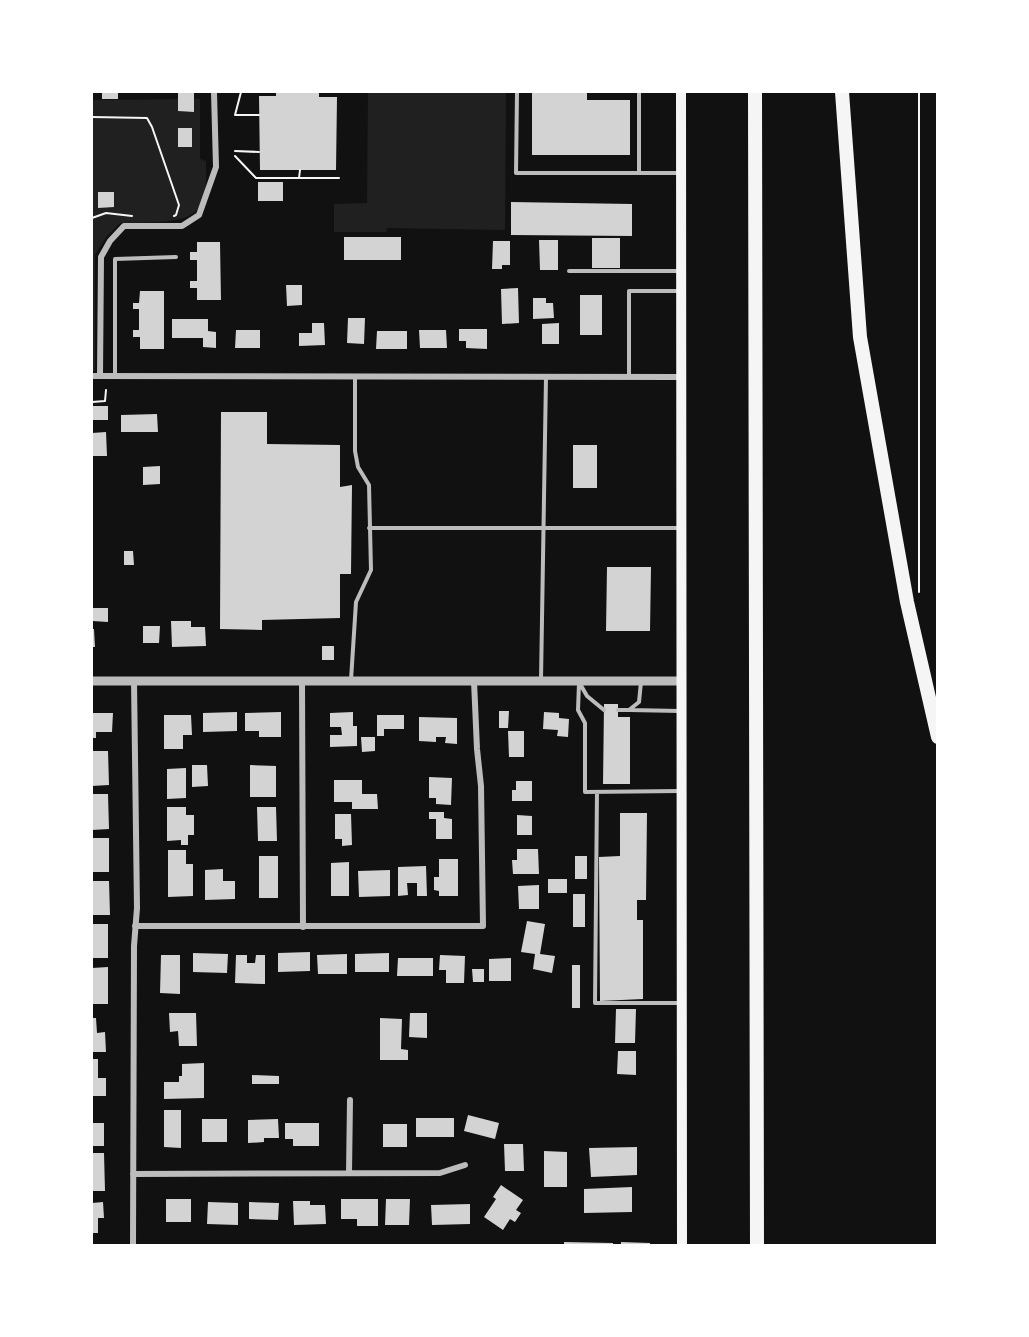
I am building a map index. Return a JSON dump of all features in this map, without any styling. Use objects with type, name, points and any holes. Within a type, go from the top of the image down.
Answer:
[{"type":"highway","points":[[755,92],[757,1245]]},
{"type":"highway","points":[[842,92],[860,337],[907,602],[938,737]]},
{"type":"main road","points":[[681,92],[682,1245]]},
{"type":"street","points":[[100,376],[101,256],[110,241],[124,226],[182,226],[199,215],[216,167],[214,92]]},
{"type":"street","points":[[92,376],[680,377]]},
{"type":"street","points":[[92,681],[681,681]]},
{"type":"street","points":[[133,1245],[137,908],[134,681]]},
{"type":"street","points":[[302,681],[303,927]]},
{"type":"street","points":[[135,926],[483,926],[481,786],[474,681]]},
{"type":"street","points":[[349,1173],[351,1100]]},
{"type":"street","points":[[133,1174],[440,1173],[465,1165]]},
{"type":"lane","points":[[517,92],[516,173],[680,173]]},
{"type":"lane","points":[[639,92],[639,173]]},
{"type":"lane","points":[[115,376],[115,259],[176,257]]},
{"type":"lane","points":[[569,271],[680,271]]},
{"type":"lane","points":[[629,376],[629,291],[680,291]]},
{"type":"lane","points":[[541,681],[546,376]]},
{"type":"lane","points":[[351,681],[356,602],[371,570],[369,485],[358,467],[355,451],[353,416],[355,377]]},
{"type":"lane","points":[[369,528],[682,528]]},
{"type":"lane","points":[[579,681],[587,696],[604,710]]},
{"type":"lane","points":[[579,681],[578,710],[585,723],[585,792],[680,791]]},
{"type":"lane","points":[[629,710],[639,702],[641,681]]},
{"type":"lane","points":[[618,710],[681,711]]},
{"type":"lane","points":[[597,792],[595,1003],[682,1003]]},
{"type":"path","points":[[241,92],[235,115],[259,115]]},
{"type":"path","points":[[919,92],[919,595]]},
{"type":"path","points":[[92,117],[147,118],[179,205],[176,215],[169,217]]},
{"type":"path","points":[[235,151],[259,152]]},
{"type":"path","points":[[235,156],[256,178],[339,178]]},
{"type":"path","points":[[299,178],[300,170]]},
{"type":"path","points":[[92,218],[106,213],[139,216]]},
{"type":"path","points":[[92,402],[105,401],[106,390]]},
{"type":"shaded area","points":[[368,92],[506,92],[505,230],[387,228],[386,232],[334,232],[334,204],[367,203]]},
{"type":"shaded area","points":[[200,99],[200,159],[206,161],[206,186],[201,205],[191,215],[182,218],[161,222],[120,223],[107,236],[95,255],[95,371],[92,371],[92,100]]},
{"type":"building","points":[[102,92],[118,92],[118,99],[102,99]]},
{"type":"building","points":[[178,92],[194,92],[194,112],[178,111]]},
{"type":"building","points":[[276,92],[319,92],[319,97],[337,97],[336,170],[260,170],[259,96],[276,96]]},
{"type":"building","points":[[532,92],[587,92],[587,100],[630,100],[630,155],[532,155]]},
{"type":"building","points":[[178,128],[192,128],[192,147],[178,147]]},
{"type":"building","points":[[258,182],[283,182],[283,201],[258,201]]},
{"type":"building","points":[[98,192],[114,192],[114,207],[98,208]]},
{"type":"building","points":[[511,202],[632,204],[632,236],[511,235]]},
{"type":"building","points":[[344,237],[401,237],[401,260],[344,260]]},
{"type":"building","points":[[592,238],[620,238],[620,268],[592,268]]},
{"type":"building","points":[[539,240],[558,240],[558,270],[540,270]]},
{"type":"building","points":[[493,241],[510,241],[510,265],[502,265],[502,269],[492,269]]},
{"type":"building","points":[[197,242],[220,242],[221,300],[197,300],[197,288],[190,288],[190,281],[197,281],[197,260],[190,260],[190,252],[197,252]]},
{"type":"building","points":[[286,285],[302,285],[302,305],[287,306]]},
{"type":"building","points":[[518,288],[519,323],[502,324],[501,289]]},
{"type":"building","points":[[140,291],[164,291],[164,349],[140,349],[140,337],[133,337],[133,330],[139,330],[139,309],[133,309],[133,303],[139,303]]},
{"type":"building","points":[[580,295],[602,295],[602,335],[580,335]]},
{"type":"building","points":[[533,298],[546,298],[546,303],[553,303],[554,318],[533,319]]},
{"type":"building","points":[[348,318],[365,318],[364,344],[347,343]]},
{"type":"building","points":[[172,319],[208,319],[208,331],[216,332],[216,348],[203,347],[203,338],[172,338]]},
{"type":"building","points":[[312,323],[324,323],[325,345],[299,346],[299,333],[312,333]]},
{"type":"building","points":[[559,323],[559,344],[542,344],[542,324]]},
{"type":"building","points":[[459,329],[487,329],[487,349],[466,348],[466,341],[459,341]]},
{"type":"building","points":[[236,330],[260,330],[260,348],[235,348]]},
{"type":"building","points":[[419,330],[446,330],[447,348],[420,348]]},
{"type":"building","points":[[377,331],[407,331],[407,349],[376,349]]},
{"type":"building","points":[[92,406],[108,406],[108,420],[92,420]]},
{"type":"building","points":[[221,412],[267,412],[267,444],[340,445],[340,487],[352,485],[351,574],[340,574],[340,618],[262,620],[262,630],[220,629]]},
{"type":"building","points":[[157,414],[158,432],[121,432],[121,415]]},
{"type":"building","points":[[106,432],[107,456],[92,456],[92,433]]},
{"type":"building","points":[[573,445],[597,445],[597,488],[573,488]]},
{"type":"building","points":[[160,466],[160,484],[143,485],[143,467]]},
{"type":"building","points":[[124,551],[133,551],[134,565],[124,565]]},
{"type":"building","points":[[607,567],[651,567],[650,631],[606,631]]},
{"type":"building","points":[[92,608],[108,608],[108,622],[92,621]]},
{"type":"building","points":[[171,621],[191,621],[191,627],[205,627],[206,646],[172,647]]},
{"type":"building","points":[[143,626],[160,626],[159,643],[143,643]]},
{"type":"building","points":[[92,629],[94,629],[95,647],[92,647]]},
{"type":"building","points":[[322,646],[334,646],[334,660],[322,660]]},
{"type":"building","points":[[604,704],[618,704],[618,717],[630,717],[630,784],[603,784]]},
{"type":"building","points":[[499,711],[509,711],[508,728],[499,728]]},
{"type":"building","points":[[237,712],[237,731],[203,732],[203,713]]},
{"type":"building","points":[[281,712],[281,737],[259,737],[259,731],[245,731],[245,713]]},
{"type":"building","points":[[353,712],[353,726],[357,726],[357,746],[330,747],[330,735],[342,735],[341,727],[330,727],[330,713]]},
{"type":"building","points":[[544,712],[559,713],[559,718],[569,719],[568,737],[557,736],[558,730],[543,729]]},
{"type":"building","points":[[92,713],[113,713],[112,732],[96,732],[96,738],[92,738]]},
{"type":"building","points":[[164,715],[191,715],[192,735],[183,735],[183,749],[164,749]]},
{"type":"building","points":[[377,715],[404,715],[404,729],[384,729],[384,736],[377,736]]},
{"type":"building","points":[[419,717],[457,718],[457,744],[445,743],[446,737],[436,737],[436,742],[419,741]]},
{"type":"building","points":[[508,731],[524,731],[524,757],[509,757]]},
{"type":"building","points":[[361,737],[375,737],[375,751],[362,752]]},
{"type":"building","points":[[92,751],[108,751],[109,785],[92,786]]},
{"type":"building","points":[[192,765],[207,765],[208,786],[192,787]]},
{"type":"building","points":[[250,765],[276,766],[276,797],[250,797]]},
{"type":"building","points":[[186,768],[186,798],[167,799],[167,769]]},
{"type":"building","points":[[429,777],[452,778],[451,805],[436,804],[436,798],[429,798]]},
{"type":"building","points":[[334,780],[362,780],[362,794],[377,794],[378,809],[352,809],[352,802],[334,802]]},
{"type":"building","points":[[516,781],[532,781],[532,801],[512,801],[512,790],[516,790]]},
{"type":"building","points":[[92,794],[108,794],[109,829],[92,830]]},
{"type":"building","points":[[167,807],[186,807],[186,815],[194,815],[194,835],[188,835],[188,845],[181,845],[181,840],[167,841]]},
{"type":"building","points":[[257,807],[276,807],[277,841],[258,841]]},
{"type":"building","points":[[429,812],[444,812],[444,818],[452,819],[452,839],[436,839],[436,819],[429,819]]},
{"type":"building","points":[[620,813],[647,813],[646,900],[637,900],[637,920],[643,920],[643,999],[600,1001],[599,857],[620,856]]},
{"type":"building","points":[[335,814],[351,814],[352,845],[342,846],[342,839],[335,839]]},
{"type":"building","points":[[517,815],[532,816],[532,835],[517,835]]},
{"type":"building","points":[[92,838],[109,838],[109,872],[92,872]]},
{"type":"building","points":[[517,849],[538,849],[539,874],[513,874],[512,860],[517,860]]},
{"type":"building","points":[[168,850],[186,850],[186,864],[193,864],[193,896],[168,897]]},
{"type":"building","points":[[259,856],[278,856],[278,898],[259,898]]},
{"type":"building","points":[[575,856],[587,856],[587,879],[575,879]]},
{"type":"building","points":[[439,859],[458,859],[458,896],[439,896],[439,891],[434,890],[434,877],[439,877]]},
{"type":"building","points":[[349,862],[349,896],[331,896],[331,863]]},
{"type":"building","points":[[426,866],[427,896],[417,896],[417,883],[407,883],[408,895],[398,896],[398,867]]},
{"type":"building","points":[[223,869],[223,881],[235,881],[235,899],[205,900],[205,870]]},
{"type":"building","points":[[390,870],[390,896],[359,897],[358,871]]},
{"type":"building","points":[[548,879],[567,879],[567,893],[548,893]]},
{"type":"building","points":[[92,881],[109,881],[110,915],[92,915]]},
{"type":"building","points":[[539,885],[539,909],[519,909],[518,886]]},
{"type":"building","points":[[573,894],[585,894],[585,927],[573,927]]},
{"type":"building","points":[[527,921],[545,924],[540,954],[555,956],[552,973],[533,969],[535,954],[521,952]]},
{"type":"building","points":[[92,924],[108,924],[108,958],[92,958]]},
{"type":"building","points":[[310,952],[310,971],[278,972],[278,953]]},
{"type":"building","points":[[193,953],[228,954],[227,973],[193,972]]},
{"type":"building","points":[[389,953],[389,972],[355,972],[355,954]]},
{"type":"building","points":[[347,954],[347,974],[318,974],[317,955]]},
{"type":"building","points":[[161,955],[180,955],[180,994],[160,993]]},
{"type":"building","points":[[236,955],[247,955],[247,963],[255,963],[256,955],[265,955],[265,984],[235,983]]},
{"type":"building","points":[[440,955],[465,956],[464,983],[446,983],[446,970],[439,970]]},
{"type":"building","points":[[398,958],[433,958],[433,976],[397,976]]},
{"type":"building","points":[[511,958],[511,981],[489,981],[489,959]]},
{"type":"building","points":[[572,965],[580,965],[580,1008],[572,1008]]},
{"type":"building","points":[[108,967],[108,1004],[92,1004],[92,968]]},
{"type":"building","points":[[472,969],[484,969],[484,982],[473,982]]},
{"type":"building","points":[[616,1009],[636,1009],[635,1043],[615,1043]]},
{"type":"building","points":[[169,1013],[196,1013],[197,1046],[179,1046],[178,1031],[170,1032]]},
{"type":"building","points":[[410,1013],[427,1013],[427,1038],[409,1037]]},
{"type":"building","points":[[92,1018],[96,1018],[97,1033],[105,1032],[106,1052],[92,1052]]},
{"type":"building","points":[[380,1018],[402,1019],[401,1049],[408,1050],[408,1060],[380,1060]]},
{"type":"building","points":[[618,1051],[636,1051],[636,1075],[617,1074]]},
{"type":"building","points":[[92,1059],[98,1059],[98,1078],[106,1078],[106,1096],[92,1096]]},
{"type":"building","points":[[204,1063],[204,1098],[164,1099],[164,1082],[179,1082],[179,1076],[182,1076],[182,1064]]},
{"type":"building","points":[[252,1075],[279,1076],[279,1084],[252,1084]]},
{"type":"building","points":[[164,1110],[181,1110],[181,1148],[164,1147]]},
{"type":"building","points":[[468,1115],[499,1123],[495,1139],[464,1131]]},
{"type":"building","points":[[416,1118],[454,1118],[454,1137],[416,1137]]},
{"type":"building","points":[[202,1119],[227,1119],[227,1142],[202,1142]]},
{"type":"building","points":[[278,1119],[279,1138],[264,1138],[264,1142],[248,1143],[248,1120]]},
{"type":"building","points":[[92,1123],[104,1123],[104,1146],[92,1146]]},
{"type":"building","points":[[285,1123],[319,1123],[319,1146],[293,1146],[293,1139],[285,1139]]},
{"type":"building","points":[[383,1124],[407,1124],[407,1147],[383,1147]]},
{"type":"building","points":[[504,1144],[523,1144],[524,1171],[505,1171]]},
{"type":"building","points":[[637,1147],[637,1175],[591,1177],[589,1148]]},
{"type":"building","points":[[544,1151],[567,1152],[567,1187],[544,1187]]},
{"type":"building","points":[[92,1153],[104,1153],[105,1191],[92,1191]]},
{"type":"building","points":[[501,1185],[523,1200],[516,1210],[521,1213],[515,1222],[510,1219],[503,1230],[484,1217],[496,1199],[493,1197]]},
{"type":"building","points":[[632,1187],[632,1212],[584,1213],[584,1189]]},
{"type":"building","points":[[166,1199],[191,1199],[191,1222],[166,1222]]},
{"type":"building","points":[[341,1199],[378,1199],[378,1226],[357,1226],[357,1219],[341,1219]]},
{"type":"building","points":[[386,1199],[410,1199],[409,1225],[385,1225]]},
{"type":"building","points":[[293,1201],[310,1201],[310,1205],[325,1205],[326,1224],[294,1225]]},
{"type":"building","points":[[103,1202],[104,1218],[98,1218],[98,1233],[92,1233],[92,1203]]},
{"type":"building","points":[[208,1202],[238,1203],[238,1225],[207,1224]]},
{"type":"building","points":[[249,1202],[279,1203],[278,1220],[249,1219]]},
{"type":"building","points":[[470,1204],[470,1224],[432,1225],[431,1205]]},
{"type":"building","points":[[564,1242],[613,1243],[613,1246],[564,1246]]},
{"type":"building","points":[[621,1242],[650,1243],[650,1246],[621,1246]]}]
